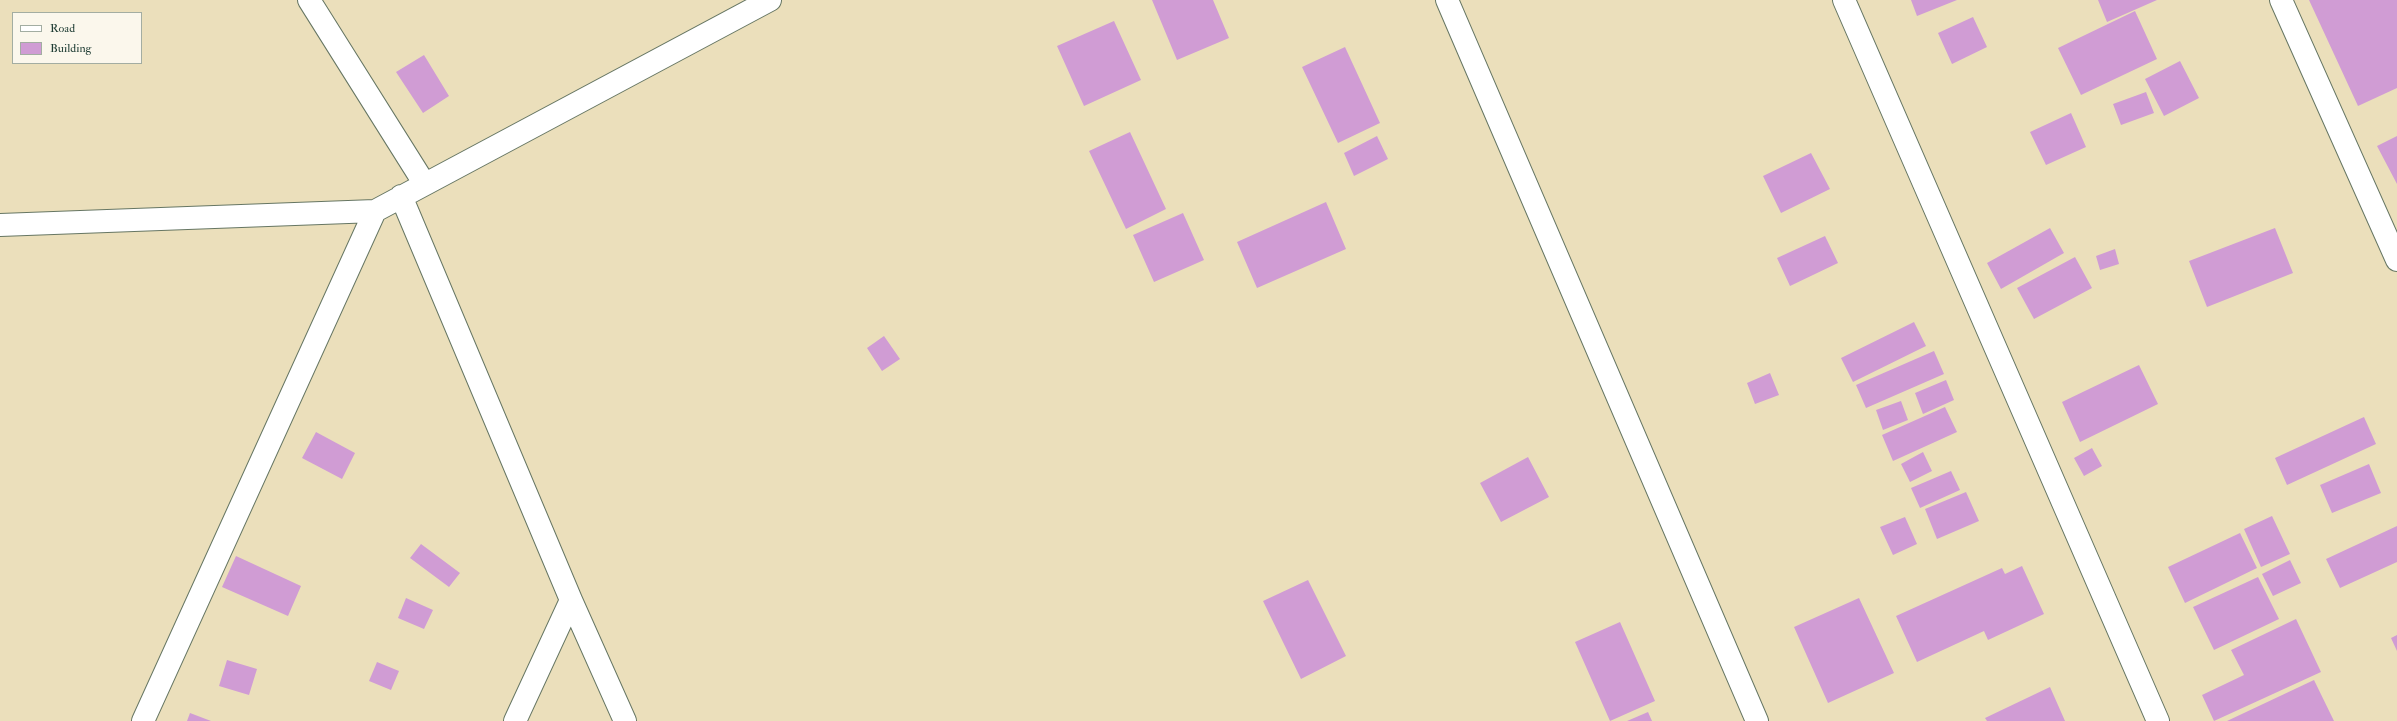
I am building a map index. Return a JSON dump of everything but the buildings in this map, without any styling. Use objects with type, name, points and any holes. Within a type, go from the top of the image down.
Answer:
[{"type":"street","points":[[309,0],[424,183]]},
{"type":"street","points":[[0,225],[375,211],[424,183],[770,0]]},
{"type":"street","points":[[1447,0],[1757,721]]},
{"type":"street","points":[[1844,0],[2158,721]]},
{"type":"street","points":[[2281,0],[2397,260]]},
{"type":"street","points":[[402,196],[571,600],[625,721]]},
{"type":"street","points":[[143,721],[375,211]]},
{"type":"street","points":[[515,721],[571,600]]}]
